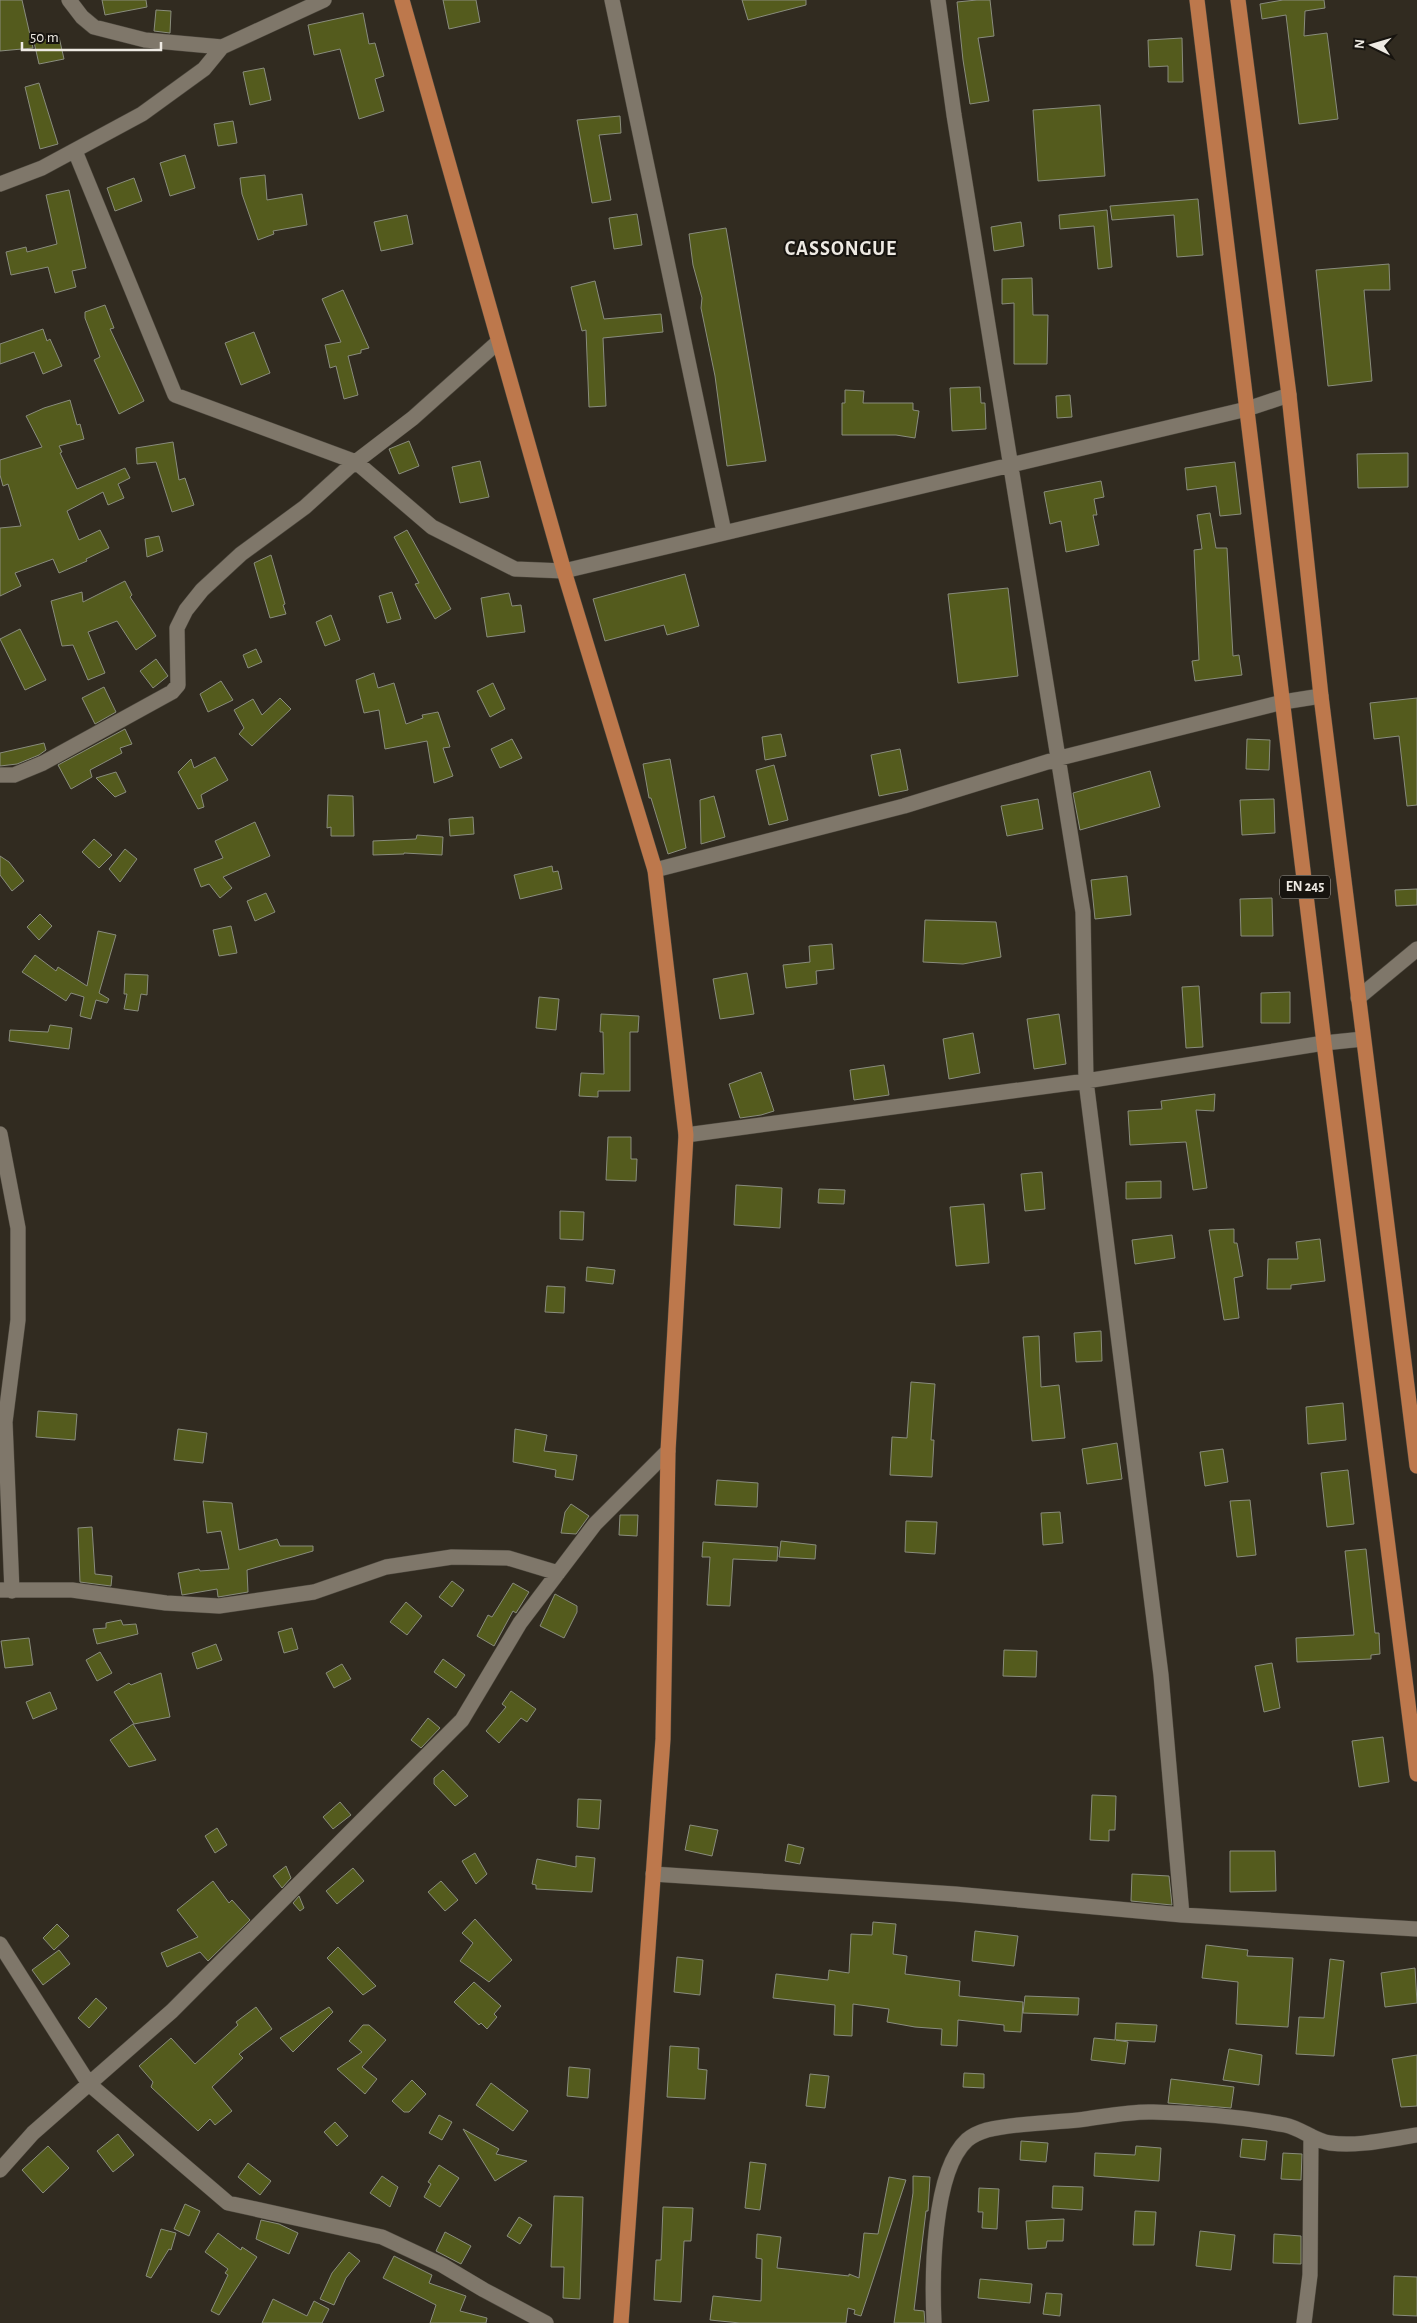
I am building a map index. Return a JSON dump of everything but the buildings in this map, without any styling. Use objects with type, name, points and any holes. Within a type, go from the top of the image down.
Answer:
[{"type":"main road","points":[[402,0],[564,571],[655,870],[686,1136],[668,1451],[663,1739],[621,2323]]},
{"type":"main road","name":"EN 245","points":[[1197,0],[1324,1043],[1417,1774]]},
{"type":"main road","name":"EN 245","points":[[1238,0],[1289,395],[1358,998],[1417,1466]]},
{"type":"street","points":[[69,0],[82,17],[94,26],[145,40],[222,48]]},
{"type":"street","points":[[0,184],[42,168],[142,114],[204,69],[222,48],[324,0]]},
{"type":"street","points":[[612,0],[724,532]]},
{"type":"street","points":[[938,0],[954,115],[1009,465],[1060,758],[1083,912],[1086,1081],[1161,1674],[1182,1915]]},
{"type":"street","points":[[75,151],[175,395],[356,462],[432,526],[515,569],[564,571],[1247,409],[1289,395]]},
{"type":"street","points":[[0,775],[14,775],[44,763],[172,692],[178,685],[177,628],[186,610],[202,590],[241,554],[305,507],[356,462],[413,418],[498,342]]},
{"type":"street","points":[[655,870],[904,806],[1060,758],[1283,702],[1322,696]]},
{"type":"street","points":[[1358,998],[1417,948]]},
{"type":"street","points":[[686,1136],[1086,1081],[1324,1043],[1363,1039]]},
{"type":"street","points":[[0,1134],[18,1228],[18,1320],[5,1422],[6,1591],[72,1590],[166,1603],[219,1606],[314,1592],[386,1567],[452,1557],[508,1558],[558,1574]]},
{"type":"street","points":[[0,2170],[33,2133],[172,2011],[462,1720],[520,1623],[595,1524],[668,1451]]},
{"type":"street","points":[[653,1874],[955,1894],[1182,1915],[1417,1929]]},
{"type":"street","points":[[0,1944],[89,2084],[228,2203],[382,2237],[442,2265],[546,2323]]},
{"type":"street","points":[[934,2323],[933,2278],[941,2195],[958,2153],[966,2141],[976,2134],[988,2130],[1049,2122],[1137,2112],[1154,2112],[1286,2125],[1329,2143],[1352,2143],[1417,2134]]},
{"type":"street","points":[[1304,2323],[1310,2275],[1311,2136]]},
{"type":"district","name":"CASSONGUE","points":[[841,249]]}]
